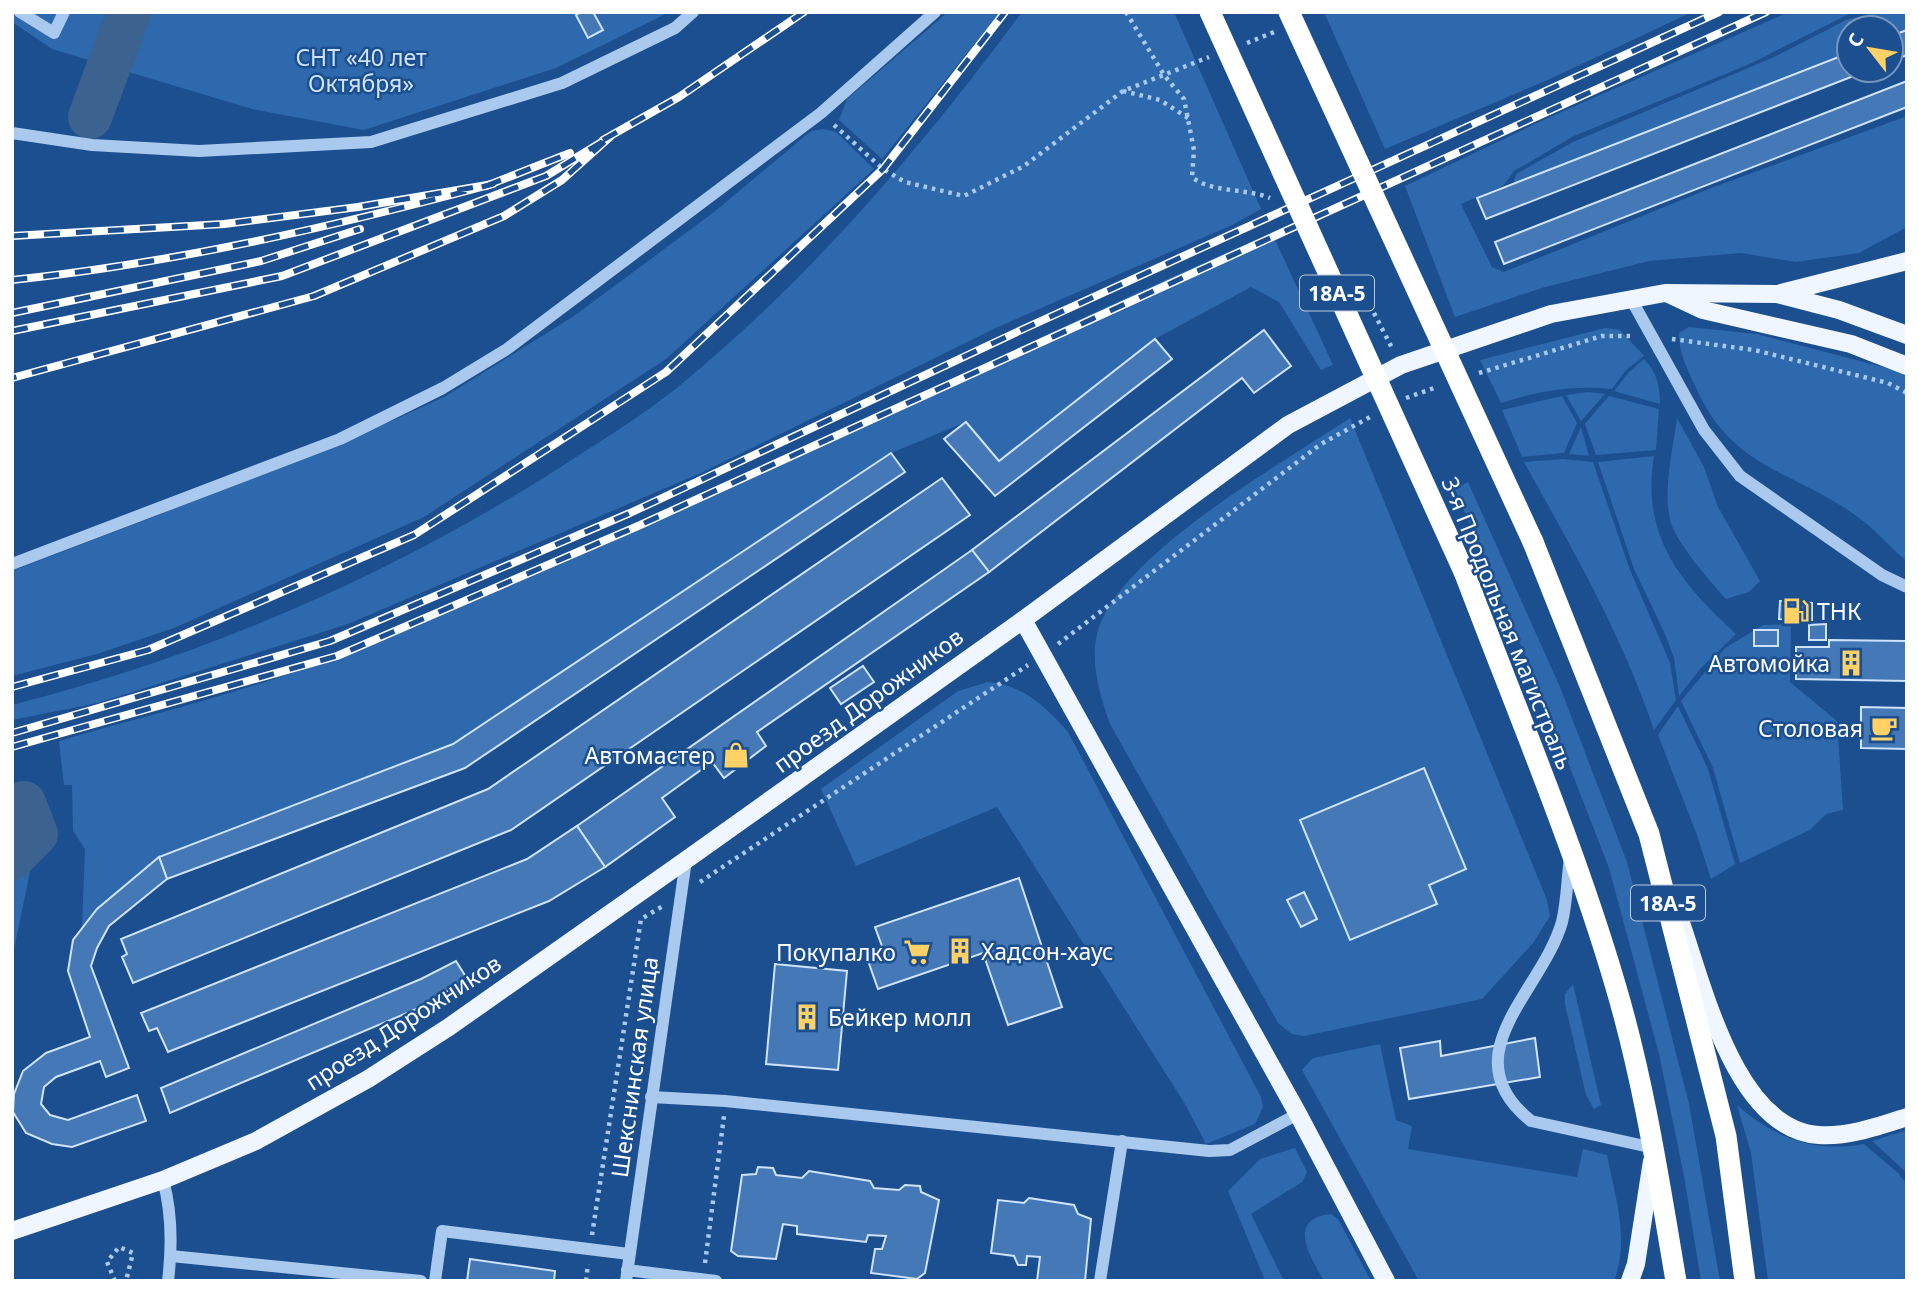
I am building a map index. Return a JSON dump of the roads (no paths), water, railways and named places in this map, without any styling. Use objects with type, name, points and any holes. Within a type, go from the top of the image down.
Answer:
[{"type":"highway","name":"3-я Продольная магистраль","points":[[1210,12],[1465,574],[1570,854],[1615,984],[1654,1147],[1675,1281]]},
{"type":"highway","name":"18А-5","points":[[1288,20],[1533,542],[1649,834],[1687,973],[1726,1136],[1745,1281]]},
{"type":"main road","name":"проезд Дорожников","points":[[1777,294],[1907,261]]},
{"type":"main road","name":"проезд Дорожников","points":[[12,1231],[163,1180],[256,1140],[368,1079],[449,1027],[686,860],[1023,620],[1288,425],[1401,365],[1550,314],[1665,293],[1777,294],[1839,310],[1907,335]]},
{"type":"main road","points":[[1665,293],[1703,310],[1851,344],[1907,366]]},
{"type":"main road","points":[[1023,620],[1045,654],[1298,1114],[1386,1281]]},
{"type":"main road","points":[[1649,834],[1727,1051],[1748,1092],[1764,1110],[1783,1125],[1819,1135],[1857,1131],[1907,1116]]},
{"type":"main road","points":[[1629,1281],[1636,1264],[1654,1147]]},
{"type":"street","points":[[20,12],[54,33],[64,12]]},
{"type":"street","points":[[12,133],[92,145],[199,150],[371,142],[562,83],[675,28],[693,12]]},
{"type":"street","points":[[12,564],[340,439],[443,388],[507,349],[821,113],[934,12]]},
{"type":"street","points":[[1631,299],[1704,430],[1740,476],[1882,575],[1907,587]]},
{"type":"street","points":[[1570,854],[1562,922],[1538,974],[1514,1011],[1499,1044],[1497,1060],[1502,1087],[1518,1111],[1531,1121],[1654,1147]]},
{"type":"street","name":"Шекснинская улица","points":[[627,1275],[686,860]]},
{"type":"street","points":[[651,1097],[725,1101],[1203,1150],[1230,1150],[1298,1114]]},
{"type":"street","points":[[1100,1281],[1122,1141]]},
{"type":"street","points":[[163,1180],[167,1196],[171,1256],[168,1281]]},
{"type":"street","points":[[435,1281],[442,1231],[629,1254]]},
{"type":"street","points":[[171,1256],[421,1281]]},
{"type":"street","points":[[627,1275],[710,1280]]},
{"type":"waterway","points":[[90,117],[129,12]]},
{"type":"waterway","points":[[12,858],[36,834],[24,803]]},
{"type":"railway","points":[[603,140],[679,97],[804,12]]},
{"type":"railway","points":[[12,687],[148,650],[414,535],[666,372],[883,169],[1005,12]]},
{"type":"railway","points":[[12,733],[330,641],[630,513],[1017,332],[1719,12]]},
{"type":"railway","points":[[12,747],[337,656],[638,526],[1766,12]]},
{"type":"railway","points":[[12,331],[282,276],[546,176],[610,137],[562,180],[504,216],[314,296],[12,378]]},
{"type":"railway","points":[[486,186],[570,153]]},
{"type":"railway","points":[[12,236],[224,224],[358,207],[493,184],[374,214],[195,253],[12,280]]},
{"type":"railway","points":[[12,313],[261,261],[360,229]]},
{"type":"place","name":"ТНК","points":[[1796,611]]},
{"type":"place","name":"Автомойка","points":[[1851,663]]},
{"type":"place","name":"Столовая","points":[[1884,728]]},
{"type":"place","name":"Автомастер","points":[[736,755]]},
{"type":"place","name":"Хадсон-хаус","points":[[960,951]]},
{"type":"place","name":"Покупалко","points":[[917,952]]},
{"type":"place","name":"Бейкер молл","points":[[807,1017]]},
{"type":"park label","name":"СНТ «40 лет Октября»","points":[[361,70]]}]
